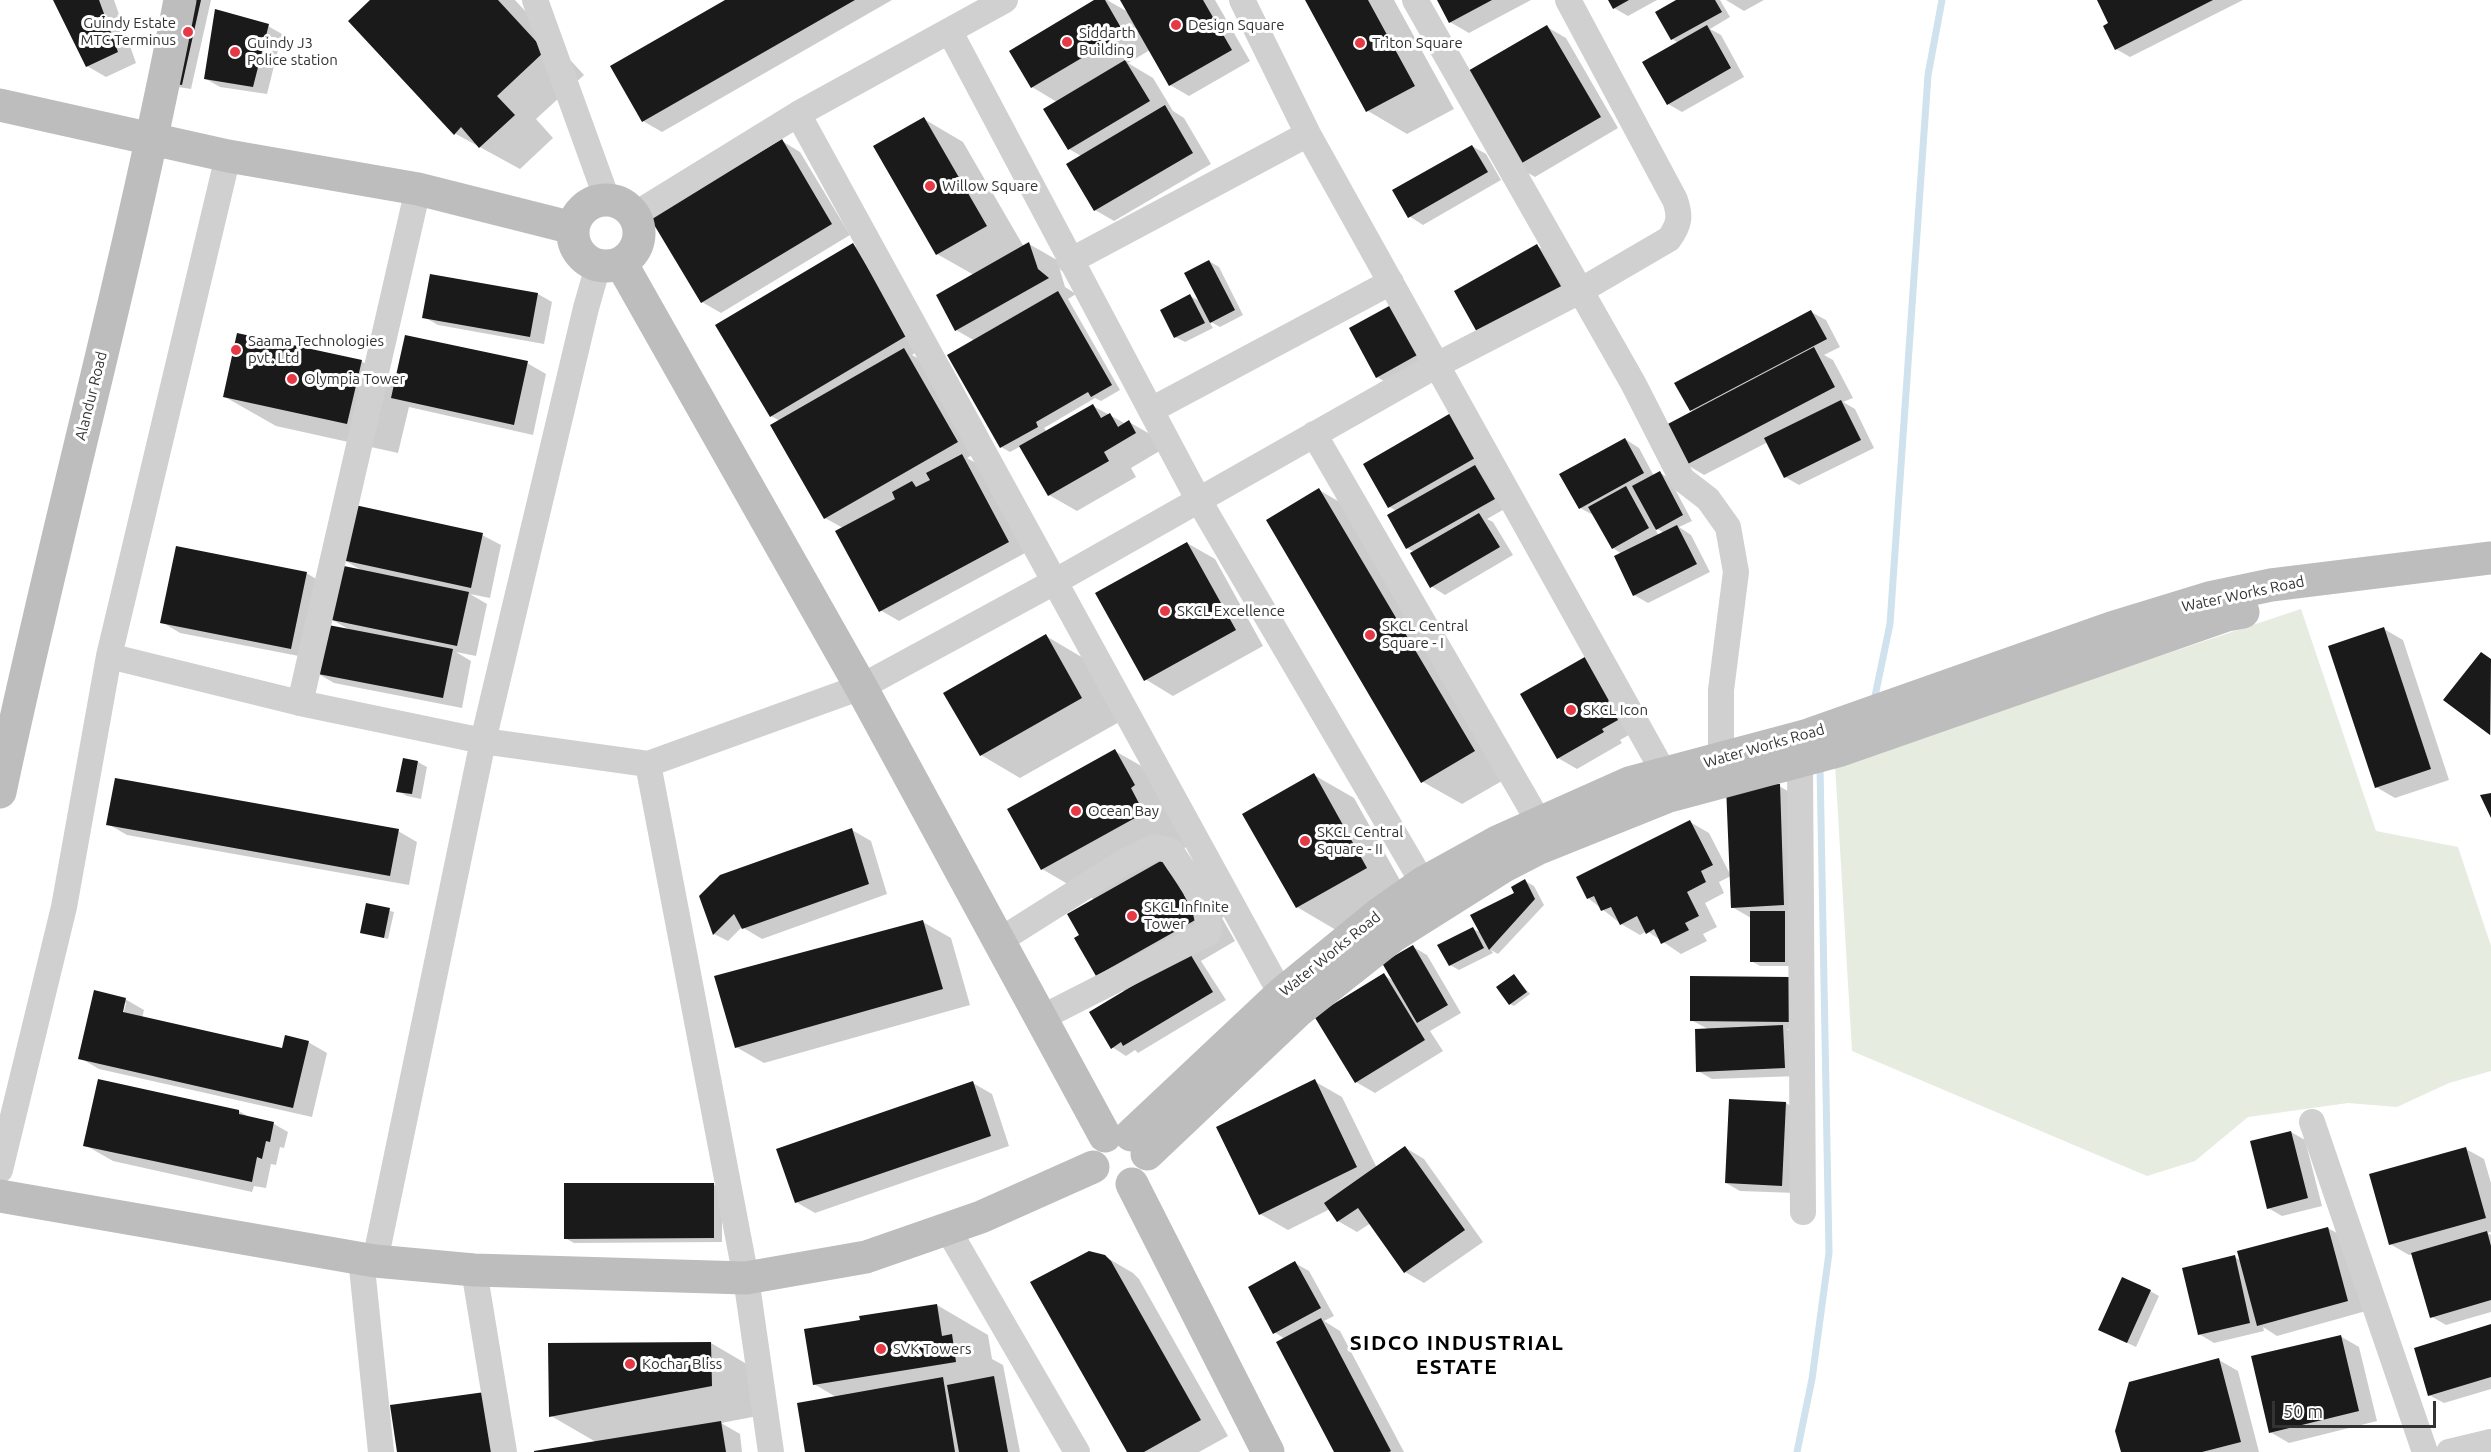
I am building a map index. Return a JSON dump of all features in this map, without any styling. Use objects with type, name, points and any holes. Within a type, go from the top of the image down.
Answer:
[{"type":"main road","name":"Alandur Road","points":[[0,792],[33,638],[153,140],[180,0]]},
{"type":"main road","points":[[0,105],[228,156],[417,189],[573,228]]},
{"type":"main road","points":[[586,206],[621,207],[638,224],[636,246],[630,256],[609,264],[587,261],[579,254],[574,243],[573,228],[579,213],[586,206]]},
{"type":"main road","points":[[609,264],[861,687],[1041,1018],[1128,1142],[1144,1172],[1132,1184],[1124,1187],[1108,1185],[1096,1175],[1093,1167],[1094,1150],[1128,1142]]},
{"type":"main road","name":"Water Works Road","points":[[1128,1142],[1298,1011],[1386,925],[1423,883],[1499,841],[1629,783],[1664,773],[1724,771],[1804,753],[2111,628],[2209,598],[2271,585],[2491,558]]},
{"type":"main road","name":"Water Works Road","points":[[1838,738],[2227,615],[2303,601],[2491,579]]},
{"type":"main road","name":"Water Works Road","points":[[1128,1142],[1281,994],[1386,925],[1537,849],[1669,796],[1724,771]]},
{"type":"main road","points":[[0,1196],[368,1260],[474,1270],[746,1278],[866,1257],[981,1217],[1093,1167]]},
{"type":"main road","points":[[1132,1184],[1269,1452]]},
{"type":"street","points":[[534,0],[621,207],[798,114],[1005,0]]},
{"type":"street","points":[[1242,0],[1308,134],[1664,773]]},
{"type":"street","points":[[1415,0],[1633,383],[1682,479],[1708,500],[1728,528],[1736,572],[1721,690],[1724,771]]},
{"type":"street","points":[[109,656],[300,703],[483,741],[648,764],[861,687],[1056,581],[1437,365],[1580,291],[1669,239],[1678,226],[1679,213],[1675,200],[1568,0]]},
{"type":"street","points":[[950,32],[1070,261],[1153,410],[1198,499],[1423,883]]},
{"type":"street","points":[[798,114],[1281,994]]},
{"type":"street","points":[[1070,261],[1308,134]]},
{"type":"street","points":[[0,1170],[63,907],[109,656],[228,156]]},
{"type":"street","points":[[300,703],[417,189]]},
{"type":"street","points":[[381,1452],[368,1260],[483,741],[586,308],[609,264]]},
{"type":"street","points":[[1153,410],[1391,282]]},
{"type":"street","points":[[1314,434],[1539,822]]},
{"type":"street","points":[[1803,1212],[1804,753]]},
{"type":"street","points":[[648,764],[746,1278],[771,1452]]},
{"type":"street","points":[[999,941],[1124,862],[1155,847],[1171,851],[1204,904],[1209,921],[1208,933],[1041,1018]]},
{"type":"street","points":[[2313,1122],[2425,1452]]},
{"type":"street","points":[[948,1228],[1077,1452]]},
{"type":"street","points":[[474,1270],[504,1452]]},
{"type":"street","points":[[2449,1452],[2491,1442]]},
{"type":"shaded area","points":[[2301,609],[2376,831],[2458,847],[2491,946],[2491,1071],[2449,1083],[2397,1107],[2348,1103],[2248,1117],[2195,1161],[2147,1176],[1852,1051],[1835,764]]},
{"type":"building","points":[[53,0],[99,0],[118,52],[86,67]]},
{"type":"building","points":[[185,0],[201,0],[182,85],[167,82]]},
{"type":"building","points":[[370,0],[498,0],[545,51],[497,96],[515,115],[479,148],[461,127],[454,135],[348,21]]},
{"type":"building","points":[[725,0],[855,0],[642,122],[610,66]]},
{"type":"building","name":"Siddarth Building","points":[[1094,0],[1105,0],[1124,33],[1031,88],[1009,51]]},
{"type":"building","name":"Design Square","points":[[1120,0],[1203,0],[1232,50],[1169,86]]},
{"type":"building","name":"Triton Square","points":[[1305,0],[1368,0],[1415,86],[1366,112]]},
{"type":"building","points":[[1437,0],[1492,0],[1449,23]]},
{"type":"building","points":[[1608,0],[1629,0],[1613,9]]},
{"type":"building","points":[[1676,0],[1715,0],[1722,12],[1671,40],[1655,12]]},
{"type":"building","points":[[2097,0],[2213,0],[2115,50],[2103,26],[2108,23]]},
{"type":"building","name":"Guindy J3 Police station","points":[[215,9],[269,24],[253,87],[204,79]]},
{"type":"building","points":[[1547,25],[1601,117],[1515,167],[1461,75]]},
{"type":"building","points":[[1707,25],[1731,68],[1667,105],[1642,62]]},
{"type":"building","points":[[1125,60],[1150,101],[1068,150],[1043,109]]},
{"type":"building","points":[[1165,105],[1193,153],[1094,211],[1066,164]]},
{"type":"building","name":"Willow Square","points":[[924,117],[987,226],[936,255],[873,146]]},
{"type":"building","points":[[782,139],[832,224],[701,303],[650,218]]},
{"type":"building","points":[[1472,145],[1488,172],[1408,218],[1392,190]]},
{"type":"building","points":[[1029,242],[1038,269],[1049,278],[955,331],[936,295]]},
{"type":"building","points":[[853,243],[908,335],[770,417],[715,325]]},
{"type":"building","points":[[1537,244],[1562,288],[1478,334],[1454,291]]},
{"type":"building","points":[[1209,260],[1235,310],[1210,323],[1184,273]]},
{"type":"building","points":[[430,274],[538,293],[530,337],[422,318]]},
{"type":"building","points":[[1058,291],[1112,385],[1091,397],[1088,392],[1036,422],[1038,427],[1000,448],[947,355]]},
{"type":"building","points":[[1190,294],[1205,323],[1174,338],[1160,310]]},
{"type":"building","points":[[1391,305],[1419,354],[1376,378],[1349,328]]},
{"type":"building","points":[[1811,310],[1827,339],[1690,411],[1674,383]]},
{"type":"building","name":"Olympia Tower","points":[[237,333],[362,360],[347,424],[223,397]]},
{"type":"building","points":[[405,335],[528,361],[514,425],[391,398]]},
{"type":"building","points":[[1814,347],[1835,387],[1684,466],[1664,426]]},
{"type":"building","points":[[904,348],[958,442],[824,519],[770,425]]},
{"type":"building","points":[[1841,400],[1861,440],[1784,478],[1764,438]]},
{"type":"building","points":[[1093,404],[1101,418],[1110,413],[1118,427],[1129,420],[1136,433],[1104,452],[1109,461],[1048,496],[1019,446]]},
{"type":"building","points":[[1456,410],[1482,454],[1388,508],[1363,464]]},
{"type":"building","points":[[1625,438],[1644,473],[1579,509],[1559,474]]},
{"type":"building","points":[[962,454],[1009,542],[879,612],[835,531],[895,499],[892,492],[912,481],[916,487],[930,480],[926,473]]},
{"type":"building","points":[[1475,465],[1495,499],[1406,549],[1387,515]]},
{"type":"building","points":[[1660,471],[1683,515],[1656,530],[1632,486]]},
{"type":"building","points":[[1626,486],[1649,528],[1612,549],[1588,507]]},
{"type":"building","name":"SKCL Central Square - I","points":[[1319,488],[1475,751],[1421,783],[1266,520]]},
{"type":"building","points":[[355,505],[483,533],[471,588],[342,560]]},
{"type":"building","points":[[1479,513],[1500,547],[1430,588],[1410,553]]},
{"type":"building","points":[[1677,525],[1697,564],[1633,596],[1614,556]]},
{"type":"building","name":"SKCL Excellence","points":[[1187,542],[1236,630],[1144,681],[1095,593]]},
{"type":"building","points":[[176,546],[307,572],[291,649],[160,623]]},
{"type":"building","points":[[339,565],[469,592],[457,646],[327,619]]},
{"type":"building","points":[[323,624],[453,649],[443,698],[313,673]]},
{"type":"building","points":[[2384,627],[2431,769],[2375,788],[2328,646]]},
{"type":"building","points":[[1046,634],[1082,698],[980,756],[943,693]]},
{"type":"building","points":[[2481,652],[2491,659],[2490,735],[2443,700]]},
{"type":"building","name":"SKCL Icon","points":[[1590,654],[1615,697],[1608,701],[1618,720],[1602,729],[1604,732],[1557,759],[1520,694]]},
{"type":"building","name":"Ocean Bay","points":[[1115,749],[1135,785],[1131,788],[1144,813],[1041,870],[1007,809]]},
{"type":"building","points":[[403,758],[418,761],[412,794],[396,792]]},
{"type":"building","name":"SKCL Central Square - II","points":[[1314,773],[1367,868],[1296,908],[1242,814]]},
{"type":"building","points":[[115,778],[399,829],[390,876],[106,825]]},
{"type":"building","points":[[1780,784],[1784,905],[1731,908],[1726,786]]},
{"type":"building","points":[[2491,793],[2491,818],[2480,795]]},
{"type":"building","points":[[1690,820],[1713,865],[1701,871],[1706,882],[1687,892],[1699,916],[1685,923],[1689,930],[1661,944],[1654,929],[1646,934],[1637,916],[1620,925],[1611,907],[1601,911],[1594,896],[1587,899],[1576,877]]},
{"type":"building","points":[[852,828],[869,884],[742,929],[734,914],[713,935],[699,896],[720,875]]},
{"type":"building","name":"SKCL Infinite Tower","points":[[1166,858],[1187,893],[1184,895],[1197,919],[1096,976],[1074,938],[1079,935],[1067,914]]},
{"type":"building","points":[[1525,879],[1535,899],[1489,950],[1470,915],[1514,893],[1511,887]]},
{"type":"building","points":[[366,903],[390,908],[384,938],[360,933]]},
{"type":"building","points":[[1750,911],[1785,911],[1785,962],[1750,962]]},
{"type":"building","points":[[923,920],[943,989],[735,1048],[714,976]]},
{"type":"building","points":[[1473,927],[1484,948],[1449,966],[1437,945]]},
{"type":"building","points":[[1413,945],[1448,1005],[1417,1023],[1382,963]]},
{"type":"building","points":[[1189,952],[1213,992],[1123,1046],[1121,1042],[1111,1049],[1089,1012]]},
{"type":"building","points":[[1384,973],[1425,1040],[1355,1083],[1314,1016]]},
{"type":"building","points":[[1514,974],[1527,992],[1509,1005],[1496,987]]},
{"type":"building","points":[[1690,976],[1790,977],[1789,1022],[1690,1021]]},
{"type":"building","points":[[94,990],[126,998],[123,1012],[282,1048],[285,1035],[309,1041],[293,1108],[78,1059]]},
{"type":"building","points":[[1783,1025],[1785,1068],[1696,1072],[1695,1029]]},
{"type":"building","points":[[98,1079],[239,1110],[239,1114],[274,1122],[270,1142],[266,1141],[262,1159],[257,1157],[252,1182],[83,1146]]},
{"type":"building","points":[[1315,1079],[1357,1167],[1259,1215],[1216,1127]]},
{"type":"building","points":[[973,1081],[991,1136],[795,1203],[776,1149]]},
{"type":"building","points":[[1729,1099],[1786,1102],[1782,1186],[1725,1183]]},
{"type":"building","points":[[2291,1131],[2308,1198],[2267,1209],[2250,1141]]},
{"type":"building","points":[[1405,1146],[1465,1230],[1404,1273],[1358,1208],[1337,1222],[1324,1203]]},
{"type":"building","points":[[2466,1147],[2486,1218],[2389,1245],[2369,1174]]},
{"type":"building","points":[[564,1183],[714,1183],[714,1238],[564,1239]]},
{"type":"building","points":[[2328,1227],[2348,1301],[2257,1326],[2237,1251]]},
{"type":"building","points":[[2487,1231],[2491,1246],[2491,1300],[2430,1318],[2411,1253]]},
{"type":"building","points":[[1089,1251],[1105,1255],[1111,1261],[1201,1420],[1144,1452],[1127,1452],[1030,1282]]},
{"type":"building","points":[[2235,1255],[2250,1323],[2198,1335],[2182,1268]]},
{"type":"building","points":[[1295,1261],[1321,1308],[1273,1334],[1248,1287]]},
{"type":"building","points":[[2122,1277],[2151,1290],[2127,1343],[2098,1330]]},
{"type":"building","name":"SVK Towers","points":[[937,1304],[942,1336],[952,1334],[956,1362],[813,1385],[804,1329],[860,1320],[859,1316]]},
{"type":"building","points":[[1321,1318],[1391,1451],[1334,1452],[1276,1342]]},
{"type":"building","points":[[2491,1324],[2491,1377],[2428,1396],[2414,1348]]},
{"type":"building","points":[[2341,1335],[2359,1411],[2269,1433],[2251,1356]]},
{"type":"building","name":"Kochar Bliss","points":[[711,1342],[712,1386],[549,1417],[548,1343]]},
{"type":"building","points":[[2219,1358],[2241,1442],[2202,1452],[2121,1452],[2115,1431],[2129,1382]]},
{"type":"building","points":[[994,1376],[1008,1452],[959,1452],[947,1385]]},
{"type":"building","points":[[943,1377],[955,1452],[805,1452],[797,1403]]},
{"type":"building","points":[[485,1392],[493,1452],[397,1452],[390,1405]]},
{"type":"building","points":[[721,1421],[726,1452],[534,1452],[534,1451]]},
{"type":"waterway","points":[[1874,701],[1890,624],[1928,75],[1942,0]]},
{"type":"waterway","points":[[1797,1452],[1812,1379],[1829,1253],[1820,766]]},
{"type":"place","name":"Design Square","points":[[1176,25]]},
{"type":"place","name":"Guindy Estate MTC Terminus","points":[[188,32]]},
{"type":"place","name":"Siddarth Building","points":[[1067,42]]},
{"type":"place","name":"Triton Square","points":[[1360,43]]},
{"type":"place","name":"Guindy J3 Police station","points":[[235,52]]},
{"type":"place","name":"Willow Square","points":[[930,186]]},
{"type":"place","name":"Saama Technologies pvt. Ltd","points":[[236,350]]},
{"type":"place","name":"Olympia Tower","points":[[292,379]]},
{"type":"place","name":"SKCL Excellence","points":[[1165,611]]},
{"type":"place","name":"SKCL Central Square - I","points":[[1370,635]]},
{"type":"place","name":"SKCL Icon","points":[[1571,710]]},
{"type":"place","name":"Ocean Bay","points":[[1076,811]]},
{"type":"place","name":"SKCL Central Square - II","points":[[1305,841]]},
{"type":"place","name":"SKCL Infinite Tower","points":[[1132,916]]},
{"type":"place","name":"SVK Towers","points":[[881,1349]]},
{"type":"place","name":"Kochar Bliss","points":[[630,1364]]},
{"type":"district","name":"SIDCO INDUSTRIAL ESTATE","points":[[1457,1355]]}]
